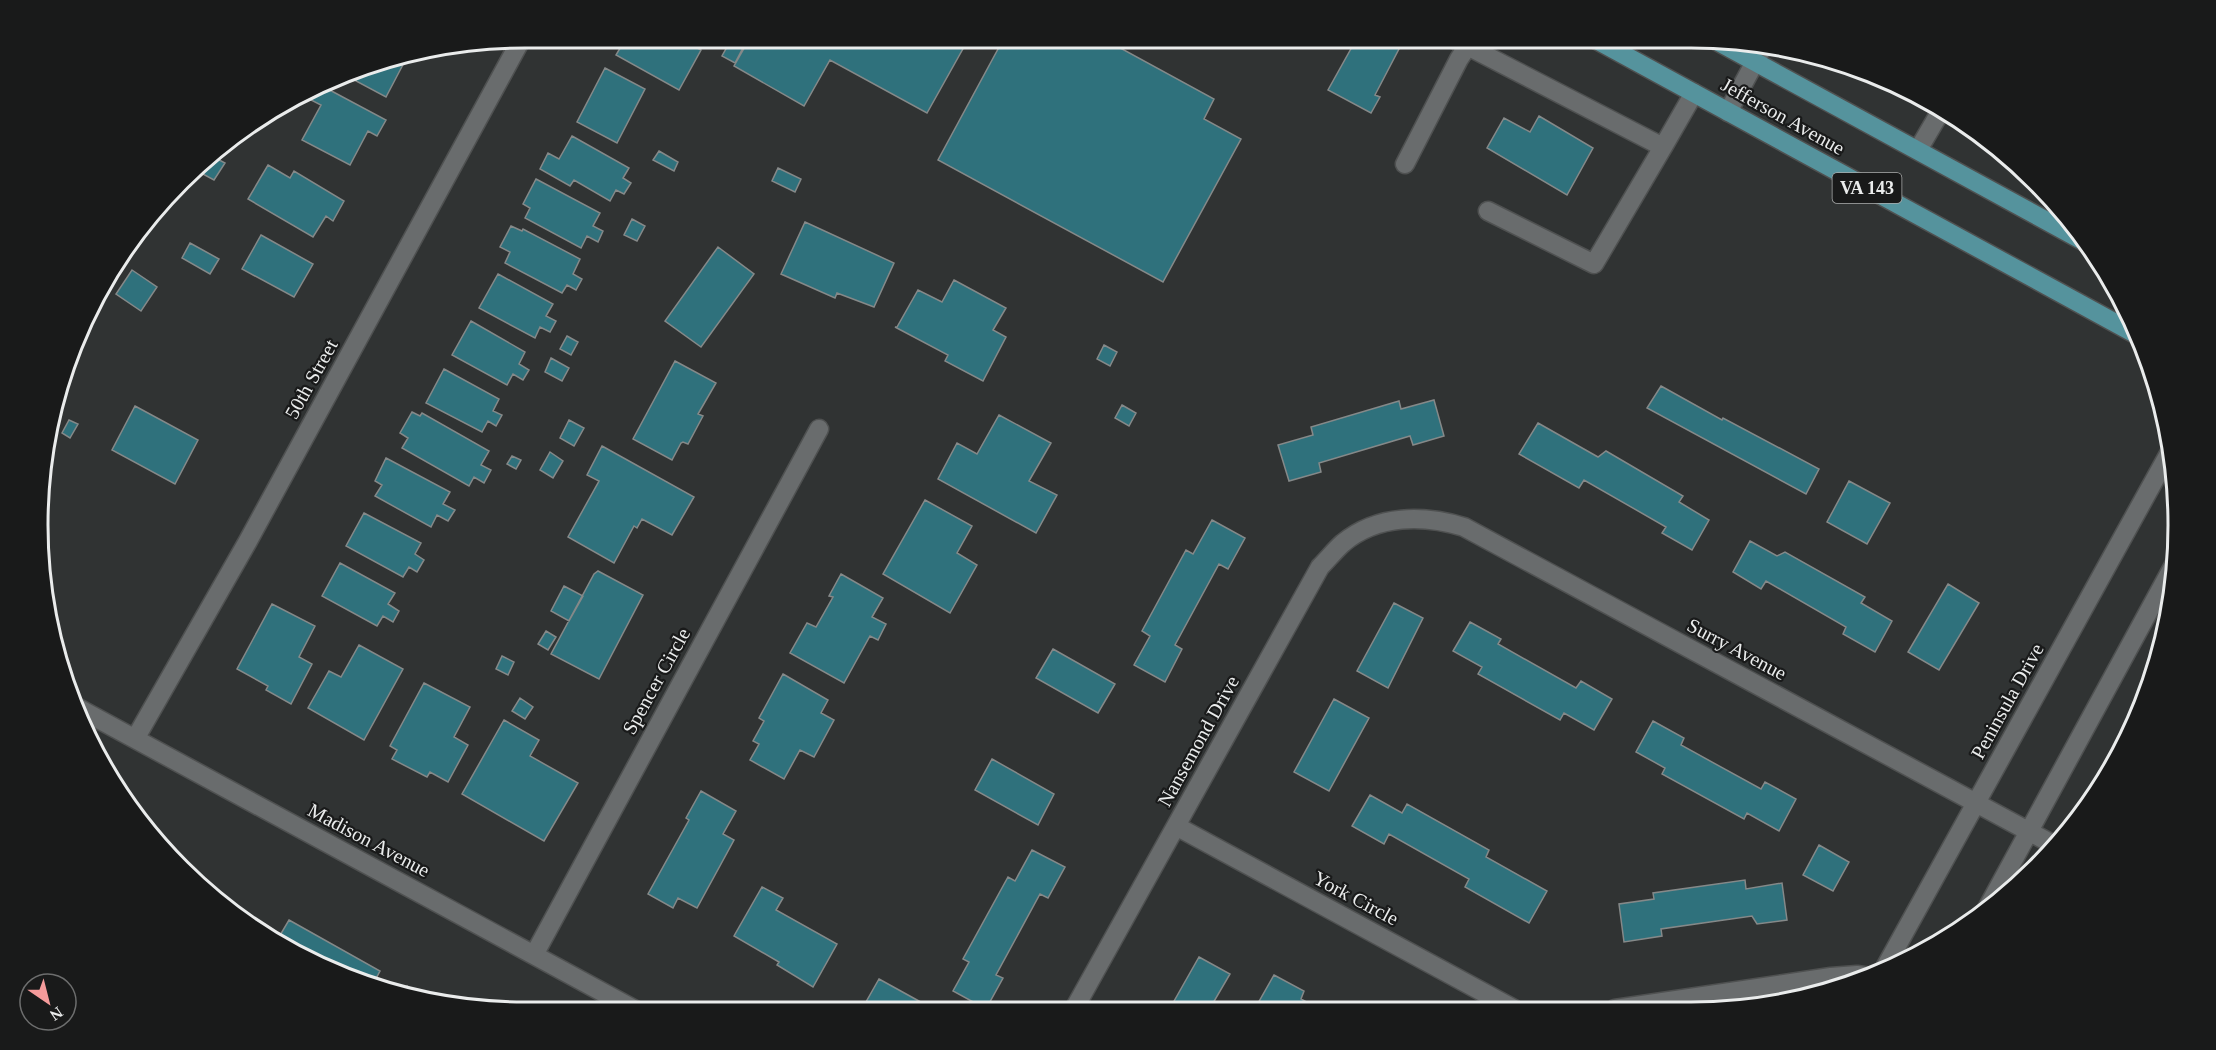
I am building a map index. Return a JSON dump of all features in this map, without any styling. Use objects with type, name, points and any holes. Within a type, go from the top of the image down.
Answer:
[{"type":"main road","name":"Jefferson Avenue","points":[[1611,48],[2126,329]]},
{"type":"main road","name":"Jefferson Avenue","points":[[1734,50],[2067,232]]},
{"type":"street","name":"50th Street","points":[[135,739],[248,541],[516,48]]},
{"type":"street","points":[[1405,164],[1460,48]]},
{"type":"street","points":[[1479,48],[1663,147]]},
{"type":"street","points":[[1728,112],[1759,53]]},
{"type":"street","points":[[1488,211],[1594,264],[1694,93]]},
{"type":"street","points":[[1918,150],[1938,117]]},
{"type":"street","name":"Spencer Circle","points":[[534,955],[819,429]]},
{"type":"street","name":"Peninsula Drive","points":[[1890,959],[2164,463]]},
{"type":"street","name":"Surry Avenue","points":[[1390,521],[1415,518],[1440,520],[1464,528],[2048,842]]},
{"type":"street","name":"Nansemond Drive","points":[[1078,1002],[1320,567],[1344,542],[1366,529],[1390,521]]},
{"type":"street","points":[[1996,891],[2164,582]]},
{"type":"street","name":"Madison Avenue","points":[[86,712],[621,1002]]},
{"type":"street","name":"York Circle","points":[[1176,826],[1501,1002]]},
{"type":"street","points":[[1661,1002],[1831,976],[1849,975]]},
{"type":"building","points":[[620,48],[697,48],[701,50],[679,90],[616,55]]},
{"type":"building","points":[[726,48],[743,48],[735,63],[722,56]]},
{"type":"building","points":[[744,48],[963,48],[927,113],[830,60],[804,106],[734,66]]},
{"type":"building","points":[[999,48],[1120,48],[1214,99],[1204,119],[1241,139],[1163,282],[938,160]]},
{"type":"building","points":[[1351,48],[1399,48],[1375,95],[1380,97],[1371,113],[1328,90]]},
{"type":"building","points":[[404,64],[386,97],[356,81],[372,73]]},
{"type":"building","points":[[605,68],[645,89],[617,143],[577,122]]},
{"type":"building","points":[[329,90],[386,120],[377,136],[368,131],[350,165],[302,140],[321,105],[311,100]]},
{"type":"building","points":[[1539,116],[1593,148],[1567,195],[1487,148],[1504,118],[1530,132]]},
{"type":"building","points":[[572,136],[629,168],[623,178],[631,183],[624,194],[616,190],[610,201],[574,180],[570,186],[540,169],[548,153],[559,159]]},
{"type":"building","points":[[659,151],[678,162],[674,171],[653,160]]},
{"type":"building","points":[[219,160],[225,163],[214,180],[202,174]]},
{"type":"building","points":[[268,165],[290,178],[294,171],[344,201],[333,221],[326,216],[313,237],[248,199]]},
{"type":"building","points":[[778,168],[801,179],[795,192],[772,181]]},
{"type":"building","points":[[536,179],[600,213],[593,226],[603,231],[598,242],[587,236],[581,248],[525,218],[530,208],[523,204]]},
{"type":"building","points":[[632,219],[645,226],[637,241],[624,235]]},
{"type":"building","points":[[805,222],[894,263],[874,307],[837,293],[835,298],[781,274]]},
{"type":"building","points":[[511,226],[522,231],[523,229],[580,259],[573,274],[582,279],[576,290],[567,285],[562,293],[505,263],[510,252],[500,247]]},
{"type":"building","points":[[261,235],[313,264],[294,297],[242,269]]},
{"type":"building","points":[[190,243],[219,259],[210,274],[182,258]]},
{"type":"building","points":[[718,247],[754,274],[701,347],[665,321]]},
{"type":"building","points":[[132,270],[157,287],[141,311],[116,294]]},
{"type":"building","points":[[498,274],[553,304],[546,316],[556,321],[550,332],[540,327],[535,338],[479,308]]},
{"type":"building","points":[[954,280],[1006,308],[993,330],[1006,337],[983,381],[945,361],[948,355],[895,327],[918,290],[942,302]]},
{"type":"building","points":[[471,321],[525,352],[519,364],[529,370],[523,380],[513,374],[507,385],[452,355]]},
{"type":"building","points":[[567,336],[578,342],[571,355],[560,349]]},
{"type":"building","points":[[1104,345],[1117,352],[1110,366],[1097,359]]},
{"type":"building","points":[[551,358],[569,368],[562,381],[545,372]]},
{"type":"building","points":[[675,361],[716,383],[698,414],[703,416],[688,444],[681,443],[672,460],[633,439]]},
{"type":"building","points":[[444,369],[499,399],[493,411],[502,415],[496,426],[488,421],[482,432],[426,403]]},
{"type":"building","points":[[1661,386],[1819,469],[1806,494],[1647,408]]},
{"type":"building","points":[[1434,400],[1444,436],[1413,445],[1410,436],[1319,463],[1321,472],[1289,481],[1278,445],[1313,435],[1311,427],[1399,401],[1401,409]]},
{"type":"building","points":[[1122,405],[1136,413],[1129,426],[1115,418]]},
{"type":"building","points":[[135,406],[198,440],[175,484],[112,450]]},
{"type":"building","points":[[412,412],[420,416],[422,413],[489,451],[481,465],[491,470],[484,483],[474,477],[469,486],[402,448],[408,438],[400,433]]},
{"type":"building","points":[[999,415],[1051,443],[1029,481],[1057,495],[1036,533],[938,479],[957,443],[977,454]]},
{"type":"building","points":[[69,420],[78,424],[70,438],[62,433]]},
{"type":"building","points":[[569,420],[584,428],[574,446],[560,438]]},
{"type":"building","points":[[1538,423],[1598,457],[1606,451],[1683,496],[1679,502],[1709,520],[1692,550],[1662,533],[1666,527],[1584,480],[1579,488],[1519,454]]},
{"type":"building","points":[[602,446],[694,497],[672,535],[642,519],[637,528],[634,526],[614,563],[568,537],[599,481],[587,475]]},
{"type":"building","points":[[550,452],[563,461],[553,478],[540,470]]},
{"type":"building","points":[[512,456],[521,460],[516,469],[507,464]]},
{"type":"building","points":[[386,458],[450,492],[443,504],[455,510],[448,521],[437,515],[431,527],[375,496],[382,485],[375,481]]},
{"type":"building","points":[[1849,481],[1890,503],[1867,544],[1827,522]]},
{"type":"building","points":[[925,500],[972,526],[957,553],[977,565],[950,613],[883,574]]},
{"type":"building","points":[[364,513],[421,543],[415,554],[424,560],[417,572],[409,567],[403,577],[346,546]]},
{"type":"building","points":[[1212,520],[1245,538],[1228,569],[1219,564],[1175,645],[1182,649],[1165,682],[1134,665],[1150,636],[1142,631],[1186,550],[1193,554]]},
{"type":"building","points":[[1750,541],[1777,556],[1785,552],[1865,597],[1861,603],[1892,621],[1875,652],[1843,634],[1846,627],[1766,581],[1761,589],[1733,572]]},
{"type":"building","points":[[340,563],[395,593],[388,604],[399,611],[393,622],[383,616],[377,626],[322,596]]},
{"type":"building","points":[[598,571],[643,595],[599,679],[551,654],[594,574]]},
{"type":"building","points":[[841,574],[883,598],[872,617],[886,624],[878,640],[870,636],[844,683],[790,653],[807,623],[816,627],[833,597],[829,596]]},
{"type":"building","points":[[1948,584],[1979,603],[1939,670],[1908,652]]},
{"type":"building","points":[[564,586],[583,596],[569,621],[551,611]]},
{"type":"building","points":[[1394,603],[1423,618],[1388,688],[1357,671]]},
{"type":"building","points":[[272,604],[315,626],[299,657],[312,664],[291,704],[266,690],[268,686],[237,669]]},
{"type":"building","points":[[1470,622],[1501,639],[1498,644],[1576,688],[1581,681],[1612,699],[1594,730],[1564,713],[1560,720],[1478,674],[1482,667],[1453,651]]},
{"type":"building","points":[[546,631],[556,637],[548,650],[538,644]]},
{"type":"building","points":[[359,645],[403,669],[364,740],[308,708],[329,671],[341,677]]},
{"type":"building","points":[[1053,649],[1115,684],[1098,713],[1036,678]]},
{"type":"building","points":[[502,656],[514,662],[508,675],[496,669]]},
{"type":"building","points":[[783,674],[828,700],[821,713],[834,720],[814,757],[800,750],[784,779],[750,760],[759,744],[753,741],[764,721],[759,718]]},
{"type":"building","points":[[424,683],[470,707],[454,737],[468,745],[448,782],[430,772],[427,777],[392,759],[397,750],[390,746]]},
{"type":"building","points":[[520,698],[533,707],[525,719],[512,711]]},
{"type":"building","points":[[1334,699],[1369,718],[1329,791],[1294,772]]},
{"type":"building","points":[[504,720],[539,740],[530,756],[578,783],[544,841],[462,794]]},
{"type":"building","points":[[1653,721],[1684,738],[1681,745],[1761,789],[1765,782],[1796,799],[1779,831],[1747,813],[1744,819],[1662,774],[1665,768],[1636,752]]},
{"type":"building","points":[[992,759],[1054,794],[1038,825],[975,790]]},
{"type":"building","points":[[701,791],[736,811],[723,834],[734,840],[697,908],[678,898],[673,908],[648,894],[689,820],[686,818]]},
{"type":"building","points":[[1370,795],[1402,813],[1407,804],[1489,850],[1486,857],[1547,891],[1529,923],[1465,887],[1469,879],[1389,834],[1384,844],[1352,826]]},
{"type":"building","points":[[1819,845],[1849,862],[1833,891],[1803,875]]},
{"type":"building","points":[[1032,850],[1065,867],[1048,898],[1040,894],[996,975],[1003,978],[990,1002],[973,1002],[953,991],[969,962],[963,959],[1008,877],[1015,881]]},
{"type":"building","points":[[1745,880],[1746,889],[1782,883],[1787,920],[1757,924],[1752,916],[1661,929],[1662,936],[1624,942],[1619,904],[1654,899],[1653,893]]},
{"type":"building","points":[[762,887],[783,898],[776,910],[837,944],[813,987],[777,965],[779,962],[734,936]]},
{"type":"building","points":[[289,920],[380,971],[376,978],[372,977],[342,966],[280,935]]},
{"type":"building","points":[[1199,957],[1230,974],[1214,1002],[1174,1002]]},
{"type":"building","points":[[1274,975],[1304,991],[1301,999],[1306,1002],[1259,1002]]},
{"type":"building","points":[[879,979],[921,1002],[866,1002]]}]
